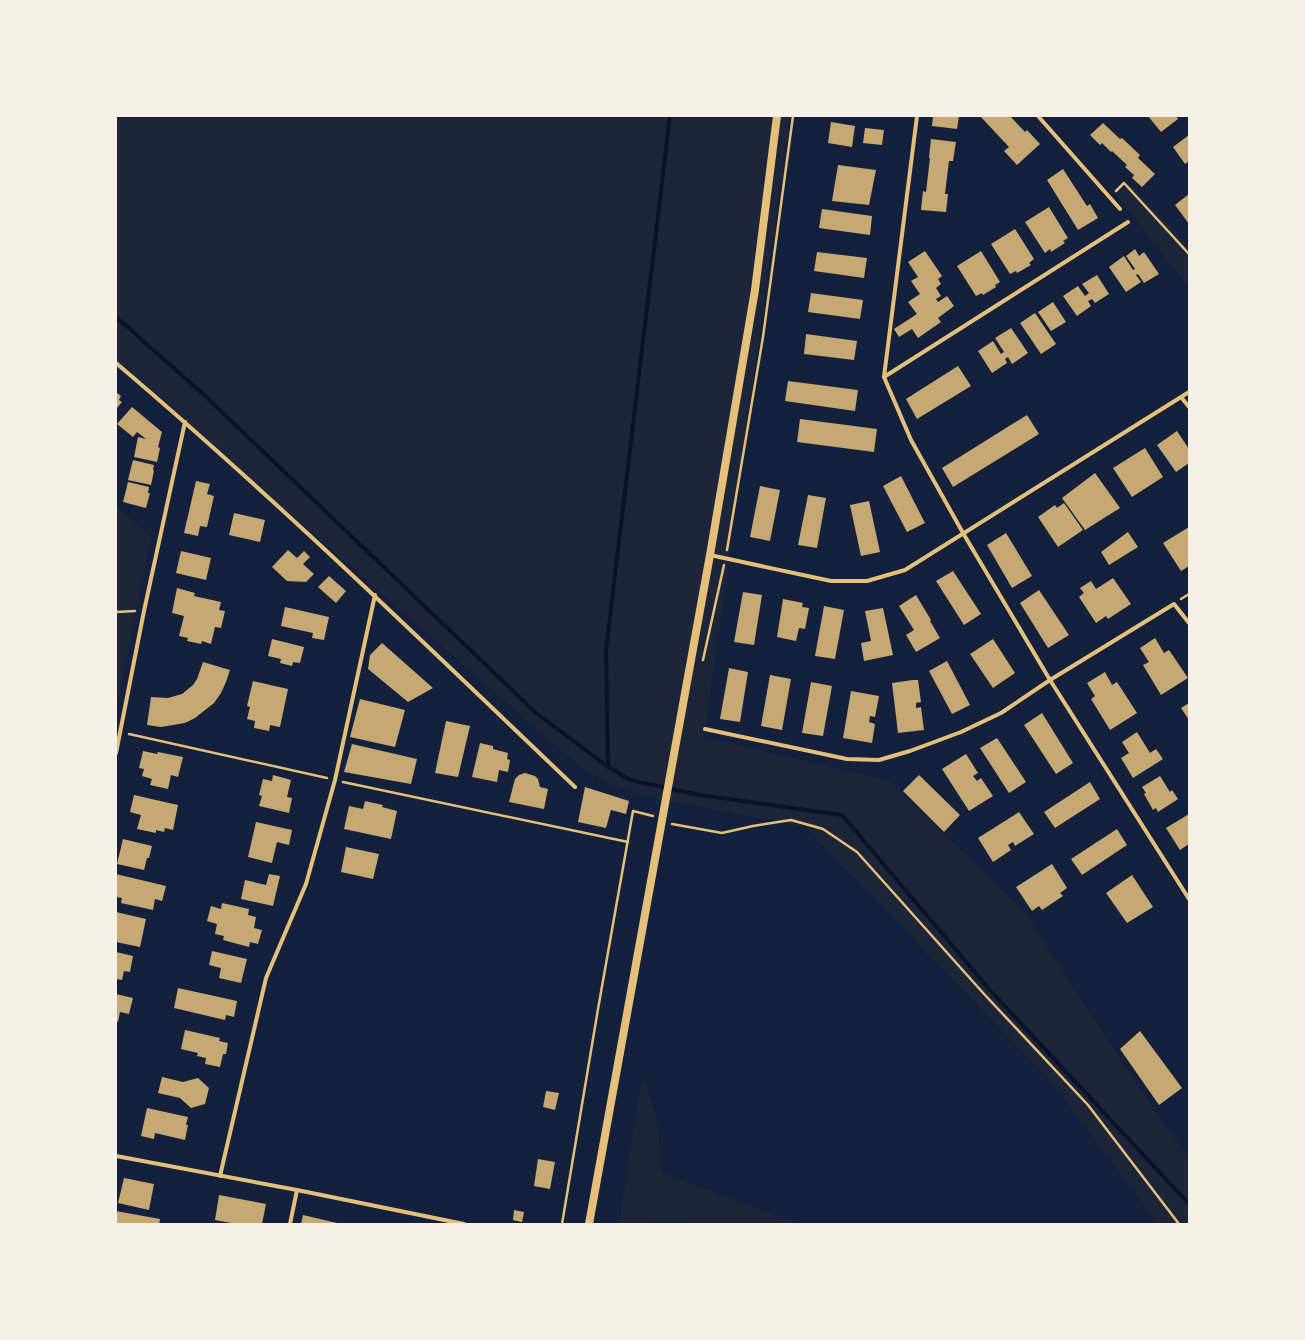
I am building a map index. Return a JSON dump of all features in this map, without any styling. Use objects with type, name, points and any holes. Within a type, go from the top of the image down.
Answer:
[{"type":"main road","points":[[589,1224],[666,818],[664,808],[710,555],[755,290],[777,116]]},
{"type":"street","points":[[917,116],[884,377],[911,440],[963,533],[1050,680],[1189,899]]},
{"type":"street","points":[[1038,116],[1120,209]]},
{"type":"street","points":[[884,377],[1128,222]]},
{"type":"street","points":[[116,364],[185,422],[375,596],[575,787]]},
{"type":"street","points":[[710,555],[831,581],[867,581],[905,570],[1189,392]]},
{"type":"street","points":[[1181,397],[1189,407]]},
{"type":"street","points":[[116,753],[144,611],[185,422]]},
{"type":"street","points":[[220,1176],[266,978],[306,884],[334,780],[375,596]]},
{"type":"street","points":[[705,729],[847,759],[879,760],[910,751],[961,732],[1002,713],[1050,680],[1174,604],[1189,623]]},
{"type":"street","points":[[116,1157],[297,1190],[464,1224]]},
{"type":"street","points":[[290,1224],[297,1190]]},
{"type":"path","points":[[703,664],[726,558],[763,337],[793,116]]},
{"type":"path","points":[[1110,197],[1124,184],[1189,254]]},
{"type":"path","points":[[116,612],[144,611]]},
{"type":"path","points":[[120,733],[628,842]]},
{"type":"path","points":[[562,1224],[633,811],[666,818],[670,824],[722,833],[791,820],[823,829],[857,852],[984,994],[1088,1105],[1179,1224]]},
{"type":"shaded area","points":[[116,116],[790,116],[704,737],[890,781],[1026,914],[1136,1083],[1189,1158],[1189,1224],[1158,1224],[1049,1079],[805,827],[649,797],[605,782],[579,766],[116,361]]},
{"type":"shaded area","points":[[1131,184],[1189,247],[1189,288],[1115,193]]},
{"type":"shaded area","points":[[116,505],[151,537],[116,712]]},
{"type":"shaded area","points":[[642,1076],[656,1115],[663,1173],[798,1224],[692,1224],[680,1220],[649,1220],[648,1224],[619,1224]]},
{"type":"building","points":[[933,116],[959,116],[957,129],[932,126]]},
{"type":"building","points":[[980,116],[1010,116],[1025,132],[1027,130],[1040,144],[1017,165],[1004,151],[1009,147]]},
{"type":"building","points":[[1148,116],[1178,116],[1178,119],[1161,132]]},
{"type":"building","points":[[831,122],[855,126],[852,147],[828,143]]},
{"type":"building","points":[[1103,123],[1140,155],[1138,158],[1155,174],[1142,187],[1132,178],[1134,175],[1125,167],[1127,165],[1102,143],[1100,145],[1090,135]]},
{"type":"building","points":[[865,128],[884,130],[882,145],[863,143]]},
{"type":"building","points":[[1189,135],[1189,161],[1185,164],[1173,147]]},
{"type":"building","points":[[931,139],[956,142],[953,161],[949,161],[945,194],[948,194],[946,212],[921,210],[923,191],[926,192]]},
{"type":"building","points":[[838,165],[876,170],[869,205],[832,201]]},
{"type":"building","points":[[1063,169],[1087,206],[1090,204],[1098,218],[1078,230],[1047,180]]},
{"type":"building","points":[[1189,194],[1189,224],[1175,205]]},
{"type":"building","points":[[1049,207],[1068,238],[1063,241],[1065,243],[1051,252],[1050,249],[1045,253],[1025,222]]},
{"type":"building","points":[[822,209],[872,216],[870,235],[819,228]]},
{"type":"building","points":[[1015,229],[1034,259],[1029,263],[1031,265],[1017,273],[1016,271],[1010,274],[991,244]]},
{"type":"building","points":[[1135,249],[1139,256],[1144,252],[1159,274],[1144,283],[1138,274],[1136,275],[1141,282],[1126,292],[1109,267],[1124,256],[1133,270],[1135,269],[1126,256]]},
{"type":"building","points":[[925,251],[942,276],[938,279],[941,284],[936,288],[941,296],[936,299],[938,302],[947,296],[954,306],[938,318],[941,322],[918,338],[912,329],[899,337],[894,329],[917,314],[908,302],[920,294],[911,281],[918,277],[908,262]]},
{"type":"building","points":[[981,251],[1000,282],[995,285],[996,287],[983,295],[982,293],[976,296],[957,266]]},
{"type":"building","points":[[817,252],[867,258],[864,278],[814,271]]},
{"type":"building","points":[[1097,275],[1109,294],[1095,303],[1092,299],[1088,301],[1091,306],[1077,316],[1063,296],[1078,286],[1085,296],[1089,293],[1082,284]]},
{"type":"building","points":[[811,293],[863,300],[860,319],[808,312]]},
{"type":"building","points":[[1053,302],[1066,322],[1051,331],[1038,312]]},
{"type":"building","points":[[1035,313],[1056,344],[1041,354],[1020,323]]},
{"type":"building","points":[[1011,328],[1028,353],[1012,364],[1008,357],[1005,359],[1007,363],[992,373],[978,351],[993,341],[1001,354],[1004,352],[995,338]]},
{"type":"building","points":[[806,334],[857,341],[854,360],[804,354]]},
{"type":"building","points":[[958,366],[971,386],[917,419],[906,399]]},
{"type":"building","points":[[788,381],[858,390],[855,411],[785,401]]},
{"type":"building","points":[[116,392],[121,396],[119,400],[122,402],[116,409]]},
{"type":"building","points":[[132,407],[162,432],[158,447],[160,448],[157,462],[134,457],[138,437],[146,439],[137,432],[133,437],[117,424]]},
{"type":"building","points":[[1027,415],[1039,434],[953,487],[942,468]]},
{"type":"building","points":[[800,419],[877,429],[874,452],[797,442]]},
{"type":"building","points":[[1177,431],[1189,449],[1189,463],[1176,472],[1157,445]]},
{"type":"building","points":[[1145,448],[1163,477],[1132,497],[1113,468]]},
{"type":"building","points":[[133,460],[154,465],[151,485],[128,480]]},
{"type":"building","points":[[1095,473],[1120,508],[1085,530],[1062,498]]},
{"type":"building","points":[[901,476],[925,523],[907,532],[883,486]]},
{"type":"building","points":[[196,481],[210,484],[207,494],[214,496],[207,527],[200,526],[198,536],[184,533]]},
{"type":"building","points":[[128,482],[149,487],[148,493],[150,493],[146,508],[123,502]]},
{"type":"building","points":[[760,486],[780,490],[770,541],[750,537]]},
{"type":"building","points":[[808,495],[826,498],[817,548],[798,545]]},
{"type":"building","points":[[869,501],[880,552],[861,556],[850,505]]},
{"type":"building","points":[[1064,503],[1083,530],[1058,547],[1038,517],[1055,505],[1057,508]]},
{"type":"building","points":[[234,513],[265,520],[260,542],[229,535]]},
{"type":"building","points":[[1189,527],[1189,566],[1181,571],[1163,543]]},
{"type":"building","points":[[1128,532],[1138,547],[1109,565],[1101,552]]},
{"type":"building","points":[[1006,533],[1032,576],[1012,588],[987,545]]},
{"type":"building","points":[[288,550],[297,558],[304,551],[310,557],[303,564],[314,574],[306,582],[287,581],[272,567]]},
{"type":"building","points":[[181,551],[211,558],[206,580],[176,573]]},
{"type":"building","points":[[953,571],[981,614],[964,625],[936,581]]},
{"type":"building","points":[[329,576],[346,591],[336,603],[318,587]]},
{"type":"building","points":[[1113,578],[1131,604],[1108,619],[1106,616],[1096,623],[1079,597],[1084,593],[1080,588],[1091,581],[1096,589]]},
{"type":"building","points":[[177,588],[195,593],[194,596],[221,602],[219,610],[225,611],[221,628],[215,627],[211,644],[202,641],[201,644],[187,641],[188,638],[179,636],[184,616],[172,613]]},
{"type":"building","points":[[1039,590],[1069,635],[1048,648],[1020,603]]},
{"type":"building","points":[[743,592],[762,595],[754,645],[734,642]]},
{"type":"building","points":[[916,595],[940,638],[916,652],[906,635],[914,630],[899,606]]},
{"type":"building","points":[[783,599],[803,603],[802,607],[809,608],[805,629],[799,628],[796,641],[777,637]]},
{"type":"building","points":[[824,606],[844,610],[835,659],[815,656]]},
{"type":"building","points":[[285,607],[329,617],[324,640],[312,638],[313,633],[281,626]]},
{"type":"building","points":[[883,608],[893,655],[864,661],[861,643],[871,641],[865,611]]},
{"type":"building","points":[[1155,638],[1164,653],[1169,650],[1188,678],[1161,695],[1143,665],[1149,662],[1140,648]]},
{"type":"building","points":[[272,639],[304,647],[300,663],[293,662],[292,666],[280,663],[281,659],[268,656]]},
{"type":"building","points":[[993,639],[1015,673],[993,688],[970,654]]},
{"type":"building","points":[[382,643],[433,688],[408,702],[368,669],[370,655]]},
{"type":"building","points":[[947,661],[970,705],[952,714],[929,671]]},
{"type":"building","points":[[203,662],[230,670],[221,693],[214,703],[195,718],[185,723],[161,727],[147,725],[151,697],[168,698],[182,694],[193,685],[197,679]]},
{"type":"building","points":[[729,668],[748,672],[740,722],[720,719]]},
{"type":"building","points":[[1105,672],[1112,685],[1117,682],[1137,713],[1110,730],[1091,699],[1095,696],[1087,683]]},
{"type":"building","points":[[770,675],[791,679],[782,730],[761,726]]},
{"type":"building","points":[[918,680],[921,702],[916,703],[916,708],[921,707],[924,730],[898,733],[892,683]]},
{"type":"building","points":[[253,681],[288,689],[280,727],[270,725],[269,731],[254,728],[255,721],[247,719],[250,707],[247,706]]},
{"type":"building","points":[[811,682],[832,686],[823,736],[802,733]]},
{"type":"building","points":[[851,691],[879,696],[875,717],[870,716],[869,722],[875,724],[872,743],[843,738]]},
{"type":"building","points":[[360,699],[405,710],[395,747],[350,737]]},
{"type":"building","points":[[1189,703],[1189,720],[1181,708]]},
{"type":"building","points":[[1042,713],[1073,763],[1056,774],[1024,725]]},
{"type":"building","points":[[446,721],[470,726],[458,777],[435,773]]},
{"type":"building","points":[[1137,732],[1150,753],[1156,749],[1163,759],[1133,778],[1121,758],[1129,753],[1122,742]]},
{"type":"building","points":[[997,738],[1026,782],[1009,793],[980,748]]},
{"type":"building","points":[[480,743],[493,746],[493,749],[508,753],[507,759],[510,760],[508,772],[499,770],[497,782],[472,777]]},
{"type":"building","points":[[352,744],[417,759],[411,784],[344,772]]},
{"type":"building","points":[[143,751],[157,754],[158,752],[183,757],[178,777],[171,775],[168,789],[150,785],[152,779],[142,776],[144,769],[139,768]]},
{"type":"building","points":[[966,754],[978,773],[973,776],[977,781],[981,778],[993,796],[969,811],[942,769]]},
{"type":"building","points":[[525,773],[535,776],[538,779],[540,787],[548,789],[544,809],[509,802],[515,779],[519,775]]},
{"type":"building","points":[[273,775],[291,780],[287,797],[292,798],[289,813],[259,806],[262,796],[259,795],[263,779],[272,781]]},
{"type":"building","points":[[919,775],[960,815],[944,832],[903,791]]},
{"type":"building","points":[[1160,776],[1170,792],[1172,790],[1178,799],[1158,812],[1156,808],[1153,810],[1144,794],[1146,793],[1142,787]]},
{"type":"building","points":[[1090,782],[1100,799],[1055,828],[1044,812]]},
{"type":"building","points":[[585,787],[629,801],[626,814],[611,810],[606,828],[578,822]]},
{"type":"building","points":[[134,795],[178,805],[173,830],[165,828],[164,832],[156,830],[156,833],[137,829],[141,815],[130,812]]},
{"type":"building","points":[[365,801],[383,805],[382,807],[397,811],[391,839],[344,829],[349,806],[363,809]]},
{"type":"building","points":[[1019,812],[1034,834],[1015,846],[1013,842],[1008,845],[1011,850],[993,862],[978,838]]},
{"type":"building","points":[[1189,814],[1189,844],[1180,850],[1166,828]]},
{"type":"building","points":[[256,822],[292,830],[289,845],[277,842],[272,863],[248,857]]},
{"type":"building","points":[[1117,829],[1127,845],[1082,875],[1071,859]]},
{"type":"building","points":[[123,839],[152,846],[144,870],[117,864]]},
{"type":"building","points":[[346,847],[379,854],[373,879],[341,872]]},
{"type":"building","points":[[1052,864],[1067,888],[1060,893],[1063,896],[1042,910],[1039,906],[1032,911],[1016,887]]},
{"type":"building","points":[[116,874],[166,886],[162,901],[155,899],[153,910],[121,903],[122,898],[116,897]]},
{"type":"building","points":[[269,874],[280,876],[273,906],[241,899],[245,880],[266,885]]},
{"type":"building","points":[[1132,875],[1153,907],[1127,923],[1106,893]]},
{"type":"building","points":[[222,903],[249,909],[248,915],[256,917],[254,928],[262,930],[258,944],[250,942],[249,947],[223,940],[224,936],[215,934],[217,924],[207,921],[211,906],[221,909]]},
{"type":"building","points":[[116,912],[146,919],[140,947],[116,942]]},
{"type":"building","points":[[212,951],[247,959],[241,983],[219,978],[221,968],[209,965]]},
{"type":"building","points":[[116,952],[133,956],[130,972],[124,971],[122,980],[116,979]]},
{"type":"building","points":[[178,988],[237,1001],[234,1017],[226,1015],[225,1020],[174,1008]]},
{"type":"building","points":[[116,994],[133,998],[129,1014],[120,1012],[118,1022],[116,1021]]},
{"type":"building","points":[[185,1030],[220,1038],[219,1041],[228,1043],[226,1054],[223,1054],[220,1067],[205,1064],[206,1058],[197,1056],[198,1053],[181,1049]]},
{"type":"building","points":[[1140,1031],[1182,1088],[1159,1105],[1120,1049]]},
{"type":"building","points":[[162,1077],[183,1082],[198,1078],[209,1088],[205,1104],[191,1108],[180,1098],[158,1093]]},
{"type":"building","points":[[546,1091],[559,1093],[555,1110],[543,1107]]},
{"type":"building","points":[[147,1108],[188,1117],[185,1140],[155,1133],[154,1139],[141,1136]]},
{"type":"building","points":[[538,1159],[555,1162],[550,1189],[534,1186]]},
{"type":"building","points":[[124,1178],[154,1184],[149,1210],[118,1203]]},
{"type":"building","points":[[219,1195],[266,1204],[262,1224],[237,1224],[215,1220]]},
{"type":"building","points":[[514,1210],[524,1212],[522,1222],[513,1220]]},
{"type":"building","points":[[116,1211],[160,1219],[159,1224],[116,1224]]},
{"type":"building","points":[[303,1215],[337,1223],[337,1224],[301,1224]]},
{"type":"waterway","points":[[608,767],[606,650],[670,116]]},
{"type":"waterway","points":[[116,317],[202,393],[535,712],[608,767],[630,780],[699,795],[842,815],[989,989],[1189,1204]]}]
